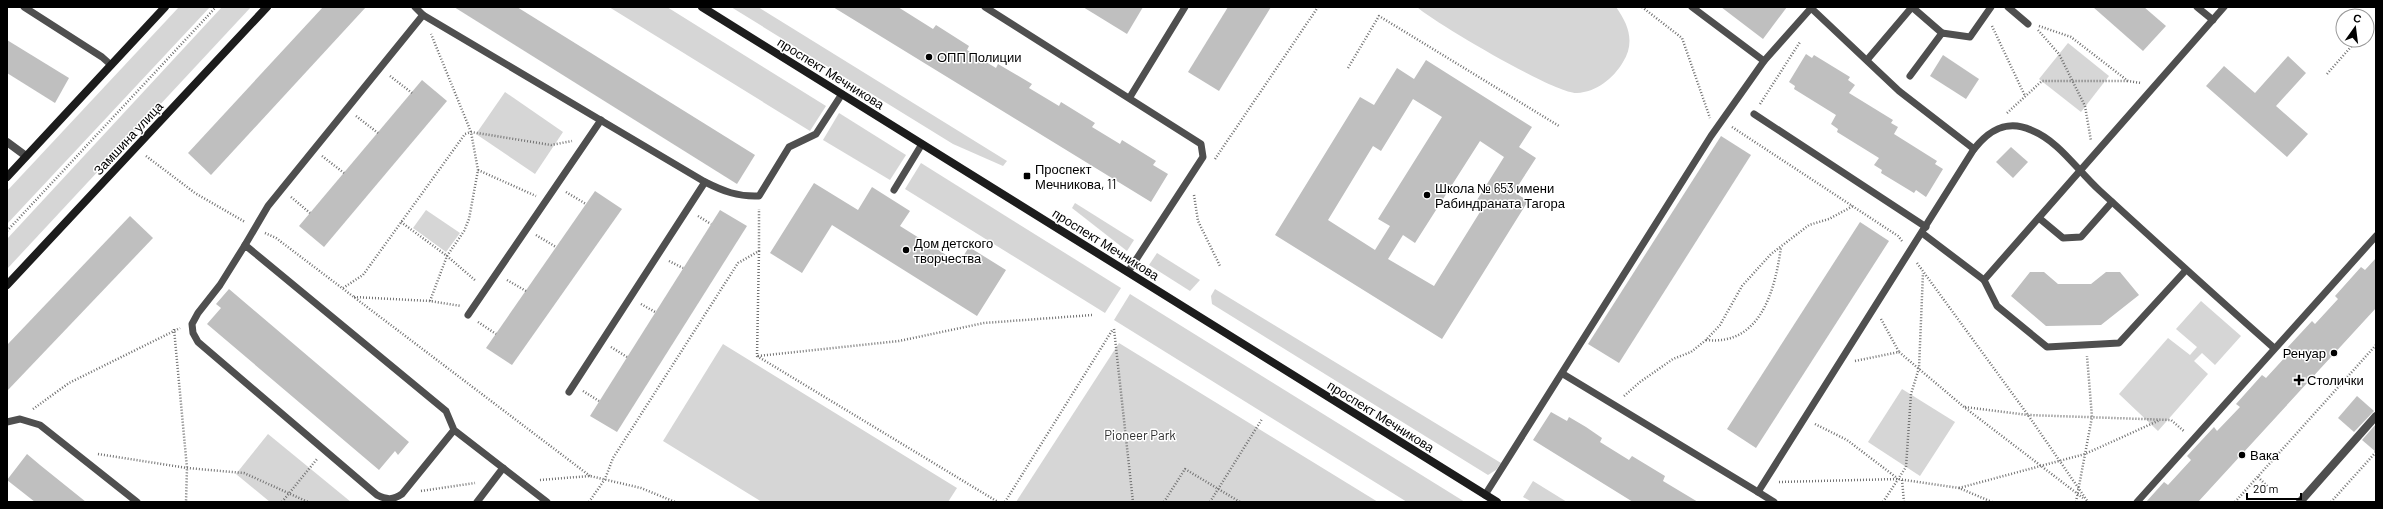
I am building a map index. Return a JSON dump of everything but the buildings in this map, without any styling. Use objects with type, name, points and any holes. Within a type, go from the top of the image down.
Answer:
[{"type":"street","points":[[7,177],[166,7]]},
{"type":"street","name":"Замшина улица","points":[[7,285],[266,7]]},
{"type":"street","name":"проспект Мечникова","points":[[702,7],[1497,502]]},
{"type":"street","points":[[7,142],[26,156]]},
{"type":"street","points":[[2300,502],[2376,416]]},
{"type":"lane","points":[[24,7],[102,57],[111,65]]},
{"type":"lane","points":[[415,7],[423,15],[705,182],[725,192],[743,197],[759,196],[789,147],[816,134],[842,94]]},
{"type":"lane","points":[[985,7],[1130,97],[1201,144],[1203,157],[1128,272]]},
{"type":"lane","points":[[1130,97],[1185,7]]},
{"type":"lane","points":[[1692,7],[1764,61]]},
{"type":"lane","points":[[1485,495],[1563,374],[1587,331],[1714,131],[1764,61],[1811,7],[1899,91],[1974,149]]},
{"type":"lane","points":[[1867,60],[1912,7],[1942,33],[1970,37],[1991,7]]},
{"type":"lane","points":[[2008,7],[2030,24]]},
{"type":"lane","points":[[2198,7],[2213,20]]},
{"type":"lane","points":[[1984,280],[2224,7]]},
{"type":"lane","points":[[423,15],[348,110],[282,190],[255,228],[220,286],[198,313],[192,324],[193,333],[198,342],[377,495],[385,499],[395,499],[402,494],[454,430]]},
{"type":"lane","points":[[1910,76],[1942,33]]},
{"type":"lane","points":[[1754,114],[1924,230],[1984,280],[1997,306],[2047,347],[2119,343],[2186,270]]},
{"type":"lane","points":[[468,315],[601,120]]},
{"type":"lane","points":[[1758,492],[1836,365],[1910,254],[1974,149],[1985,136],[1997,128],[2012,125],[2030,129],[2050,140],[2112,202],[2274,348]]},
{"type":"lane","points":[[894,190],[922,144]]},
{"type":"lane","points":[[570,392],[705,182]]},
{"type":"lane","points":[[2039,218],[2063,238],[2080,237],[2112,202]]},
{"type":"lane","points":[[2137,502],[2376,236]]},
{"type":"lane","points":[[245,245],[446,411],[454,430],[547,502]]},
{"type":"lane","points":[[1563,374],[1774,502]]},
{"type":"lane","points":[[7,422],[20,419],[40,425],[137,502]]},
{"type":"lane","points":[[477,502],[503,468]]},
{"type":"path","points":[[7,231],[216,7]]},
{"type":"path","points":[[1215,160],[1318,7]]},
{"type":"path","points":[[1642,7],[1682,38],[1714,131]]},
{"type":"path","points":[[1986,14],[2025,96]]},
{"type":"path","points":[[423,15],[471,132],[478,170],[469,219],[464,231],[447,256],[430,301]]},
{"type":"path","points":[[1348,68],[1379,16],[1559,126]]},
{"type":"path","points":[[2030,24],[2071,37],[2128,81]]},
{"type":"path","points":[[2030,24],[2059,54],[2085,106],[2093,157]]},
{"type":"path","points":[[1754,114],[1804,36]]},
{"type":"path","points":[[2328,74],[2350,48]]},
{"type":"path","points":[[380,69],[412,93]]},
{"type":"path","points":[[1997,128],[2003,117],[2042,81],[2128,81],[2155,86]]},
{"type":"path","points":[[348,110],[378,133]]},
{"type":"path","points":[[1722,120],[1898,236],[2028,415],[2087,501]]},
{"type":"path","points":[[342,288],[363,275],[465,134],[471,132],[551,145],[588,139]]},
{"type":"path","points":[[315,150],[344,173]]},
{"type":"path","points":[[146,156],[195,193],[255,228],[276,238],[590,476]]},
{"type":"path","points":[[478,170],[546,201]]},
{"type":"path","points":[[556,186],[586,204]]},
{"type":"path","points":[[282,190],[310,213]]},
{"type":"path","points":[[1189,198],[1193,192],[1198,221],[1220,266]]},
{"type":"path","points":[[757,356],[759,196]]},
{"type":"path","points":[[1614,406],[1640,382],[1673,359],[1691,352],[1706,340],[1720,325],[1742,286],[1782,246],[1809,225],[1829,219],[1854,206]]},
{"type":"path","points":[[401,222],[447,256],[486,289]]},
{"type":"path","points":[[526,230],[556,247]]},
{"type":"path","points":[[1706,340],[1721,341],[1736,338],[1758,320],[1777,276],[1782,246]]},
{"type":"path","points":[[589,502],[605,479],[613,458],[738,263],[759,251]]},
{"type":"path","points":[[1883,502],[1906,467],[1911,394],[1919,368],[1923,272]]},
{"type":"path","points":[[497,273],[526,291]]},
{"type":"path","points":[[354,297],[430,301],[473,308]]},
{"type":"path","points":[[630,298],[655,312]]},
{"type":"path","points":[[1874,308],[1900,352],[1964,407],[2087,501]]},
{"type":"path","points":[[468,315],[496,334]]},
{"type":"path","points":[[757,356],[899,341],[984,323],[1092,315]]},
{"type":"path","points":[[20,419],[69,383],[174,329],[192,324]]},
{"type":"path","points":[[1005,502],[1114,328],[1133,502]]},
{"type":"path","points":[[174,329],[187,468],[186,502]]},
{"type":"path","points":[[602,342],[627,357]]},
{"type":"path","points":[[2076,502],[2080,489],[2092,417],[2086,344]]},
{"type":"path","points":[[2236,502],[2376,345]]},
{"type":"path","points":[[1836,365],[1900,352]]},
{"type":"path","points":[[757,356],[998,502]]},
{"type":"path","points":[[574,385],[599,401]]},
{"type":"path","points":[[1964,407],[2028,415],[2171,420],[2193,439]]},
{"type":"path","points":[[1210,502],[1262,419]]},
{"type":"path","points":[[1804,419],[1846,440],[1898,479]]},
{"type":"path","points":[[1959,488],[2085,454],[2162,420]]},
{"type":"path","points":[[282,502],[324,450]]},
{"type":"path","points":[[2331,502],[2376,452]]},
{"type":"path","points":[[95,454],[187,468],[244,473],[308,502]]},
{"type":"path","points":[[1164,502],[1185,469],[1240,502]]},
{"type":"path","points":[[2258,477],[2275,494]]},
{"type":"path","points":[[1765,482],[1898,479],[1959,488],[1992,502]]},
{"type":"path","points":[[1902,480],[1904,502]]},
{"type":"green space","points":[[179,7],[210,7],[7,224],[7,191]]},
{"type":"green space","points":[[222,7],[251,7],[7,269],[7,239]]},
{"type":"green space","points":[[609,7],[667,7],[826,106],[810,131]]},
{"type":"green space","points":[[731,7],[758,7],[1007,161],[1003,166],[953,144]]},
{"type":"green space","points":[[1417,7],[1616,7],[1627,27],[1629,34],[1629,48],[1627,55],[1619,68],[1603,84],[1584,92],[1577,93],[1565,91],[1546,83],[1496,57],[1470,42]]},
{"type":"green space","points":[[2068,43],[2109,76],[2081,112],[2039,79]]},
{"type":"green space","points":[[505,92],[563,132],[535,174],[476,134]]},
{"type":"green space","points":[[839,113],[906,155],[890,180],[823,140]]},
{"type":"green space","points":[[921,163],[1121,288],[1105,313],[905,189]]},
{"type":"green space","points":[[1075,203],[1134,240],[1127,251],[1072,208]]},
{"type":"green space","points":[[426,210],[460,233],[446,252],[413,228]]},
{"type":"green space","points":[[1157,253],[1200,280],[1190,291],[1149,265]]},
{"type":"green space","points":[[1215,289],[1501,463],[1496,470],[1488,475],[1212,304],[1211,296]]},
{"type":"green space","points":[[1130,294],[1465,502],[1407,502],[1114,320]]},
{"type":"green space","points":[[2201,301],[2241,336],[2215,365],[2202,353],[2194,361],[2208,374],[2158,431],[2119,394],[2168,338],[2190,355],[2197,347],[2176,329]]},
{"type":"green space","name":"Pioneer Park","points":[[1119,343],[1378,502],[1016,502]]},
{"type":"green space","points":[[723,344],[957,488],[948,502],[762,502],[663,441]]},
{"type":"green space","points":[[1902,389],[1955,422],[1920,476],[1868,442]]},
{"type":"green space","points":[[268,434],[351,502],[270,502],[236,474]]},
{"type":"green space","points":[[1533,481],[1567,502],[1532,502],[1523,497]]},
{"type":"place","name":"ОПП Полиции","points":[[929,57]]},
{"type":"place","name":"Проспект Мечникова, 11","points":[[1027,176]]},
{"type":"place","name":"Школа № 653 имени Рабиндраната Тагора","points":[[1427,195]]},
{"type":"place","name":"Дом детского творчества","points":[[906,250]]},
{"type":"place","name":"Ренуар","points":[[2334,353]]},
{"type":"place","name":"Столички","points":[[2299,380]]},
{"type":"place","name":"Вака","points":[[2242,455]]}]
